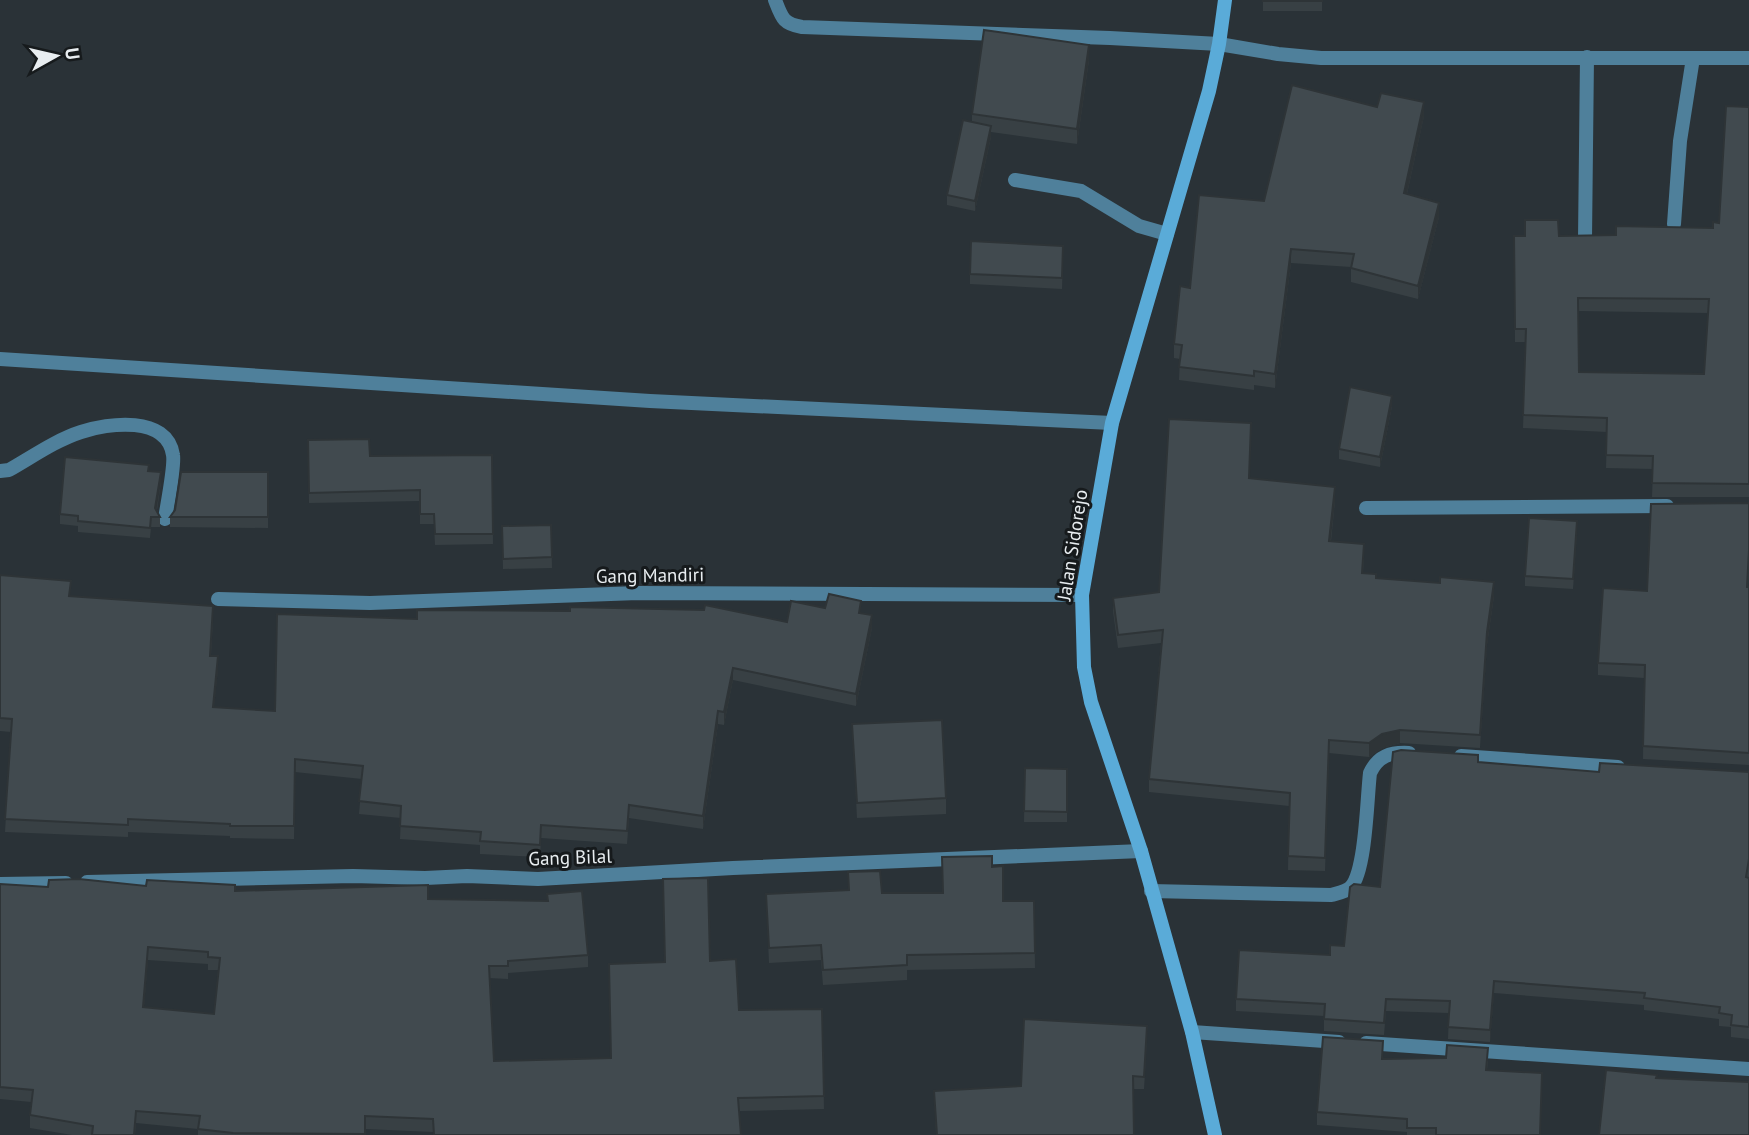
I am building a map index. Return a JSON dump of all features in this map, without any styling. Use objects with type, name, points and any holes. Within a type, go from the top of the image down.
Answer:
[{"type":"street","points":[[775,0],[782,17],[789,25],[802,27],[1219,44],[1321,58],[1749,58]]},
{"type":"street","name":"Jalan Sidorejo","points":[[1215,1135],[1192,1032],[1141,851],[1091,702],[1084,667],[1082,595],[1112,423],[1209,91],[1225,0]]},
{"type":"street","points":[[1585,239],[1587,57]]},
{"type":"street","points":[[1674,224],[1680,141],[1693,58]]},
{"type":"street","points":[[1015,180],[1081,191],[1139,226],[1167,234]]},
{"type":"street","points":[[0,359],[650,401],[1112,423]]},
{"type":"street","points":[[0,471],[9,470],[80,432],[113,424],[150,427],[163,436],[173,454],[165,519]]},
{"type":"street","points":[[1366,508],[1682,506]]},
{"type":"street","name":"Gang Mandiri","points":[[218,598],[370,603],[638,593],[1082,595]]},
{"type":"street","points":[[1151,891],[1331,895],[1344,892],[1352,887],[1361,865],[1370,773],[1376,761],[1388,754],[1401,752],[1628,767]]},
{"type":"street","name":"Gang Bilal","points":[[0,884],[353,876],[538,879],[1141,851]]},
{"type":"street","points":[[1192,1032],[1749,1069]]},
{"type":"building","points":[[1322,0],[1322,1],[1263,1]]},
{"type":"building","points":[[984,30],[1089,45],[1077,129],[972,114]]},
{"type":"building","points":[[1292,85],[1377,107],[1381,93],[1424,102],[1404,193],[1439,203],[1418,286],[1351,268],[1354,254],[1291,249],[1275,374],[1254,371],[1254,376],[1179,367],[1182,345],[1174,344],[1180,286],[1190,288],[1199,195],[1264,201]]},
{"type":"building","points":[[1726,106],[1749,107],[1749,484],[1652,483],[1653,456],[1606,455],[1607,418],[1523,415],[1526,329],[1515,329],[1514,236],[1525,236],[1525,220],[1558,220],[1559,236],[1616,235],[1616,226],[1713,228],[1713,222],[1719,223]],"holes":[[[1578,298],[1709,299],[1704,374],[1579,372]]]},
{"type":"building","points":[[963,120],[991,126],[975,201],[947,195]]},
{"type":"building","points":[[971,241],[1063,246],[1062,278],[970,274]]},
{"type":"building","points":[[1350,387],[1392,396],[1380,457],[1339,449]]},
{"type":"building","points":[[1169,419],[1251,423],[1249,478],[1335,487],[1329,541],[1364,544],[1362,573],[1376,574],[1376,578],[1440,583],[1440,577],[1494,582],[1487,632],[1480,735],[1400,730],[1382,734],[1369,743],[1329,740],[1325,858],[1288,856],[1290,793],[1149,779],[1163,630],[1118,635],[1113,598],[1159,592]]},
{"type":"building","points":[[369,439],[370,456],[492,455],[493,534],[435,534],[434,514],[420,514],[420,490],[309,493],[308,440]]},
{"type":"building","points":[[65,457],[149,465],[148,471],[161,472],[155,508],[160,517],[151,517],[150,528],[78,521],[78,516],[60,514]]},
{"type":"building","points":[[181,472],[268,472],[268,517],[170,517],[175,510]]},
{"type":"building","points":[[1749,503],[1749,753],[1643,746],[1645,665],[1598,663],[1603,588],[1647,591],[1651,504]]},
{"type":"building","points":[[1529,518],[1577,521],[1573,579],[1525,576]]},
{"type":"building","points":[[551,525],[552,557],[503,559],[502,526]]},
{"type":"building","points":[[0,575],[71,581],[69,596],[213,606],[210,656],[218,656],[213,707],[275,711],[277,614],[417,619],[417,610],[570,611],[570,607],[704,610],[705,605],[787,622],[791,601],[825,608],[829,594],[861,601],[859,613],[872,615],[856,694],[733,668],[724,712],[718,711],[703,816],[629,805],[627,831],[541,825],[540,845],[480,841],[481,832],[400,826],[401,806],[359,801],[363,766],[295,759],[294,826],[230,826],[128,819],[128,825],[5,819],[12,719],[0,718]]},
{"type":"building","points":[[942,720],[946,798],[857,803],[852,724]]},
{"type":"building","points":[[1401,750],[1478,755],[1478,762],[1599,772],[1600,763],[1749,772],[1749,859],[1746,877],[1749,878],[1749,1027],[1731,1025],[1732,1015],[1719,1013],[1720,1007],[1644,998],[1645,993],[1494,981],[1490,1030],[1448,1027],[1450,1001],[1386,999],[1384,1023],[1324,1019],[1325,1004],[1236,999],[1239,950],[1330,955],[1330,945],[1344,946],[1350,887],[1354,884],[1380,887],[1393,752]]},
{"type":"building","points":[[1025,768],[1067,769],[1067,812],[1024,811]]},
{"type":"building","points":[[992,856],[992,867],[1003,866],[1003,901],[1034,901],[1035,953],[907,955],[907,965],[823,970],[821,945],[769,948],[766,894],[849,890],[848,872],[880,871],[882,893],[943,893],[942,857]]},
{"type":"building","points":[[708,878],[710,961],[736,959],[739,1010],[822,1009],[824,1096],[738,1098],[741,1135],[434,1135],[433,1119],[365,1116],[365,1134],[233,1133],[198,1129],[200,1116],[136,1111],[134,1135],[92,1135],[93,1126],[30,1115],[33,1090],[0,1087],[0,884],[48,887],[49,880],[79,879],[146,886],[147,880],[235,885],[235,891],[428,885],[428,899],[548,901],[547,894],[582,891],[588,955],[508,961],[508,966],[489,966],[494,1061],[611,1058],[609,964],[665,962],[663,879]],"holes":[[[148,947],[208,952],[208,957],[220,958],[214,1014],[143,1007]]]},
{"type":"building","points":[[1024,1019],[1147,1026],[1144,1077],[1133,1076],[1134,1135],[937,1135],[934,1091],[1021,1086]]},
{"type":"building","points":[[1323,1037],[1383,1041],[1382,1059],[1446,1058],[1447,1045],[1488,1048],[1486,1070],[1542,1073],[1540,1135],[1436,1135],[1436,1128],[1407,1128],[1407,1119],[1317,1112]]},
{"type":"building","points":[[1606,1070],[1657,1075],[1656,1078],[1749,1082],[1749,1135],[1599,1135]]}]
